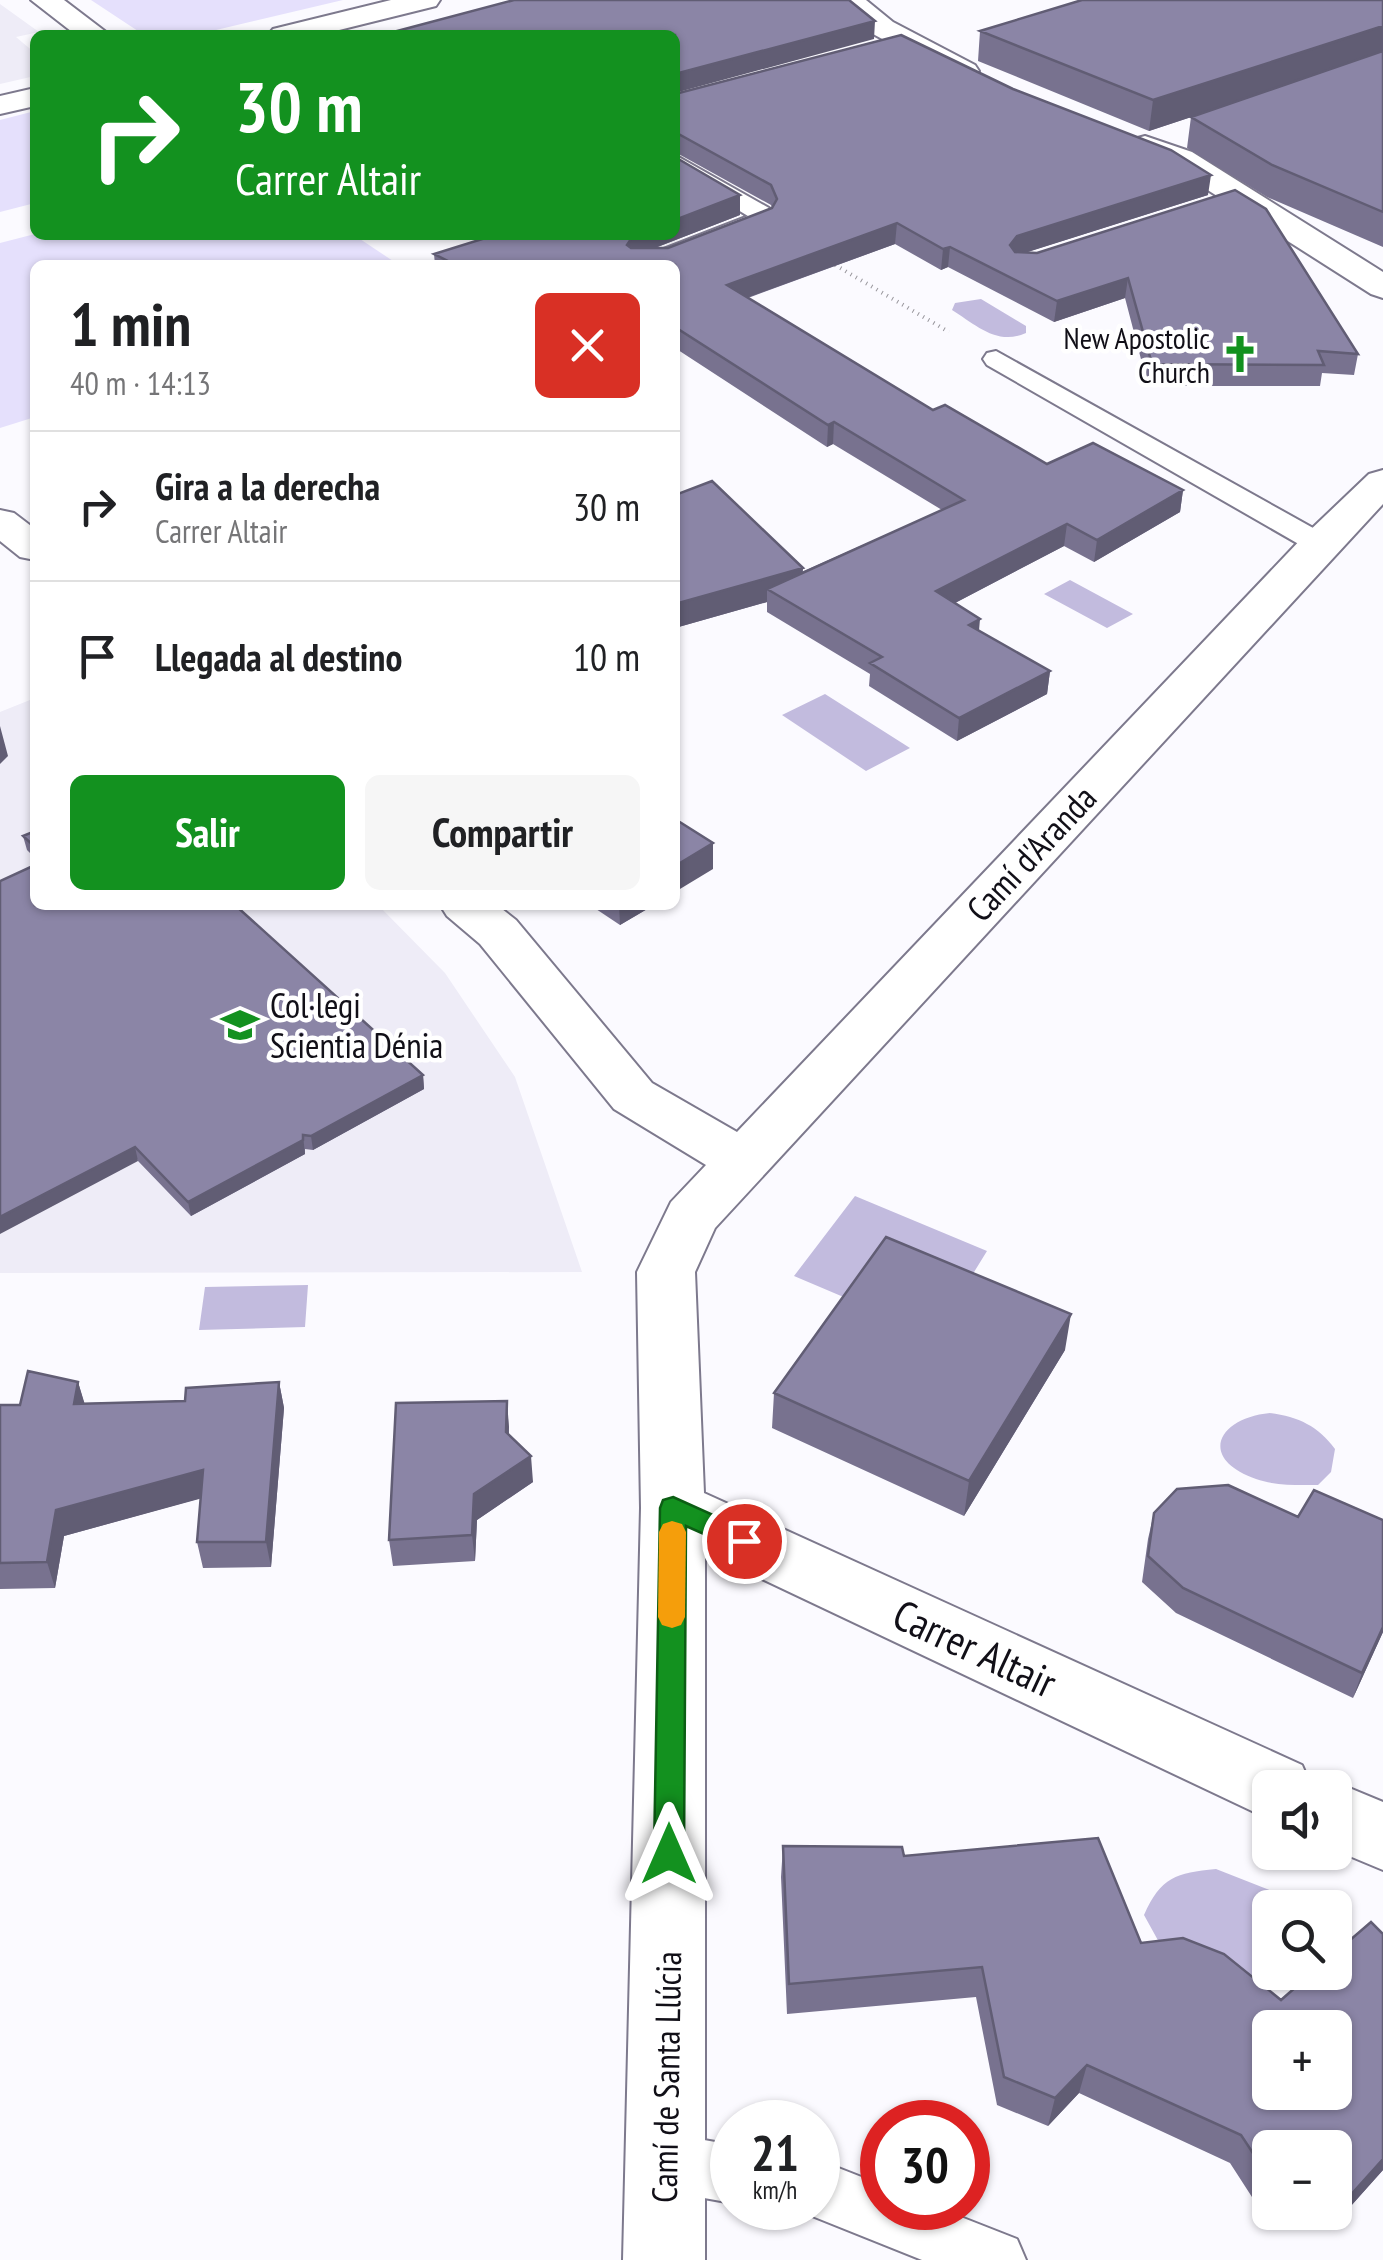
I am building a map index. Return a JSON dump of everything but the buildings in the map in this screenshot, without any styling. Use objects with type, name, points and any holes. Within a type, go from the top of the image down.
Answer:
[{"type":"street","points":[[45,0],[88,30]]},
{"type":"street","points":[[304,30],[426,0]]},
{"type":"street","points":[[850,0],[904,41],[994,85]]},
{"type":"street","points":[[0,105],[30,97]]},
{"type":"street","points":[[1146,147],[1200,128]]},
{"type":"street","points":[[1111,133],[1181,159],[1383,286]]},
{"type":"street","name":"Camí d'Aranda","points":[[742,1161],[1320,544],[1383,482]]},
{"type":"street","points":[[0,522],[30,544]]},
{"type":"street","points":[[0,573],[30,562]]},
{"type":"street","points":[[471,910],[498,932],[633,1096],[742,1161]]},
{"type":"street","name":"Camí de Santa Llúcia","points":[[664,2260],[673,1508],[666,1272],[691,1217],[742,1161]]},
{"type":"street","name":"Carrer Altair","points":[[673,1508],[1252,1777]]},
{"type":"street","points":[[1352,1822],[1383,1837]]},
{"type":"lane","points":[[866,52],[904,41]]},
{"type":"lane","points":[[657,260],[760,220],[760,213],[680,165]]},
{"type":"lane","points":[[1204,207],[1239,196]]},
{"type":"lane","points":[[1000,362],[1320,544]]},
{"type":"lane","points":[[665,2162],[710,2170]]},
{"type":"lane","points":[[840,2198],[996,2260]]},
{"type":"path","points":[[760,220],[1000,362]]},
{"type":"shaded area","points":[[91,0],[343,0],[216,30],[136,30]]},
{"type":"shaded area","points":[[0,4],[36,30],[16,37],[30,49],[30,77],[0,84]]},
{"type":"shaded area","points":[[30,112],[30,204],[0,212],[0,120]]},
{"type":"shaded area","points":[[30,235],[30,240],[362,240],[392,260],[30,260],[30,419],[0,428],[0,243]]},
{"type":"shaded area","points":[[981,299],[1026,326],[1026,333],[996,335],[952,310],[955,303]]},
{"type":"shaded area","points":[[1070,580],[1133,614],[1107,628],[1044,594]]},
{"type":"shaded area","points":[[825,694],[910,748],[866,771],[782,715]]},
{"type":"shaded area","name":"Col·legi Scientia Dénia","points":[[30,700],[30,910],[383,910],[445,973],[515,1077],[582,1272],[0,1273],[0,712]]},
{"type":"shaded area","points":[[855,1196],[987,1251],[955,1303],[860,1304],[794,1276]]},
{"type":"shaded area","points":[[308,1285],[305,1327],[199,1330],[205,1287]]},
{"type":"shaded area","points":[[1270,1413],[1307,1424],[1335,1449],[1331,1472],[1318,1485],[1256,1479],[1226,1461],[1221,1440],[1227,1431],[1252,1416]]},
{"type":"shaded area","points":[[1216,1869],[1269,1890],[1252,1890],[1252,1979],[1160,1944],[1144,1915],[1164,1885],[1190,1873]]},
{"type":"slow traffic","points":[[672,1532],[672,1617]]},
{"type":"place","name":"New Apostolic Church","points":[[1240,354]]},
{"type":"place","name":"Col·legi Scientia Dénia","points":[[240,1025]]},
{"type":"route","points":[[669,1854],[673,1508],[744,1541]]}]
